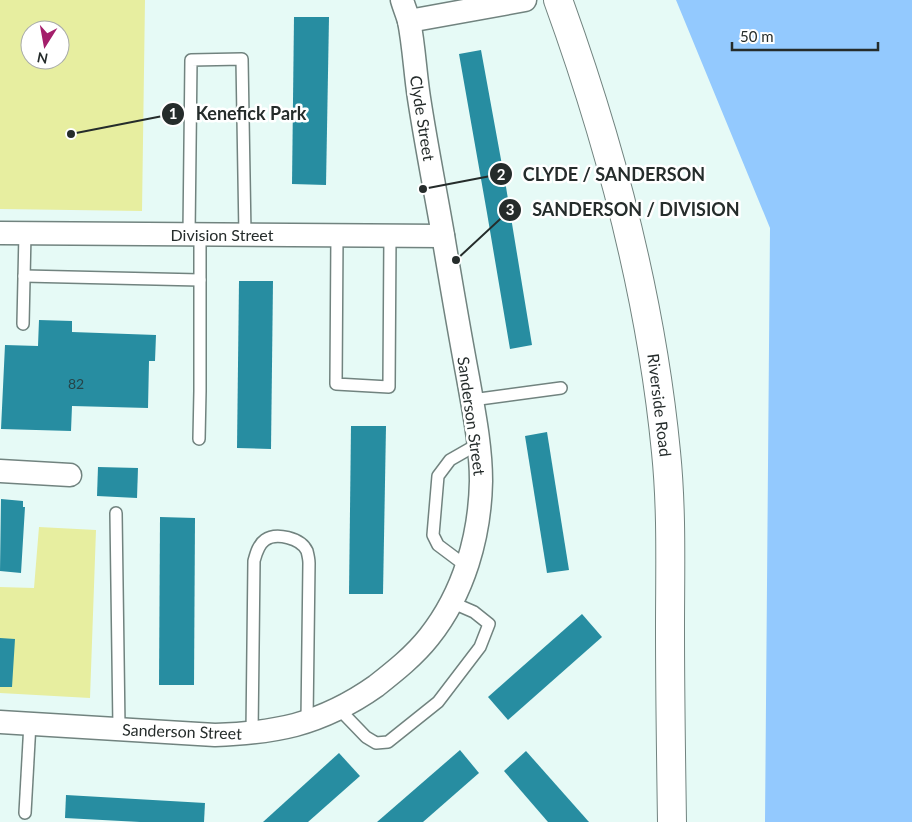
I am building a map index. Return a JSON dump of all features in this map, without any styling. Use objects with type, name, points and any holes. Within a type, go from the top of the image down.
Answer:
[{"type":"street","points":[[405,10],[525,0]]},
{"type":"street","name":"Riverside Road","points":[[558,0],[588,86],[621,203],[639,274],[660,400],[670,508],[672,822]]},
{"type":"street","name":"Clyde Street","points":[[405,10],[443,236]]},
{"type":"street","name":"Division Street","points":[[0,233],[443,236]]},
{"type":"street","name":"Sanderson Street","points":[[0,722],[215,735],[244,734],[279,728],[321,716],[369,691],[404,663],[429,637],[451,602],[466,566],[475,535],[481,478],[472,400],[443,236]]},
{"type":"street","points":[[0,471],[70,474]]},
{"type":"lane","points":[[199,438],[200,280],[195,234],[191,60],[242,59],[245,235]]},
{"type":"lane","points":[[23,324],[25,233]]},
{"type":"lane","points":[[336,235],[336,384],[390,387],[390,236]]},
{"type":"lane","points":[[24,276],[200,280]]},
{"type":"lane","points":[[472,400],[561,388]]},
{"type":"lane","points":[[466,566],[438,545],[433,535],[438,476],[450,460],[478,444]]},
{"type":"lane","points":[[116,512],[120,728]]},
{"type":"lane","points":[[252,733],[254,561],[257,549],[264,541],[273,536],[286,537],[298,541],[306,550],[309,563],[308,721]]},
{"type":"lane","points":[[338,708],[366,737],[376,742],[388,742],[438,702],[480,647],[489,624],[474,612],[451,602]]},
{"type":"lane","points":[[25,813],[30,724]]},
{"type":"green space","points":[[0,0],[145,0],[142,211],[0,209]]},
{"type":"green space","points":[[39,527],[96,530],[90,698],[0,693],[0,587],[34,588]]},
{"type":"water","points":[[676,0],[912,0],[912,822],[765,822],[770,228]]},
{"type":"building","points":[[294,17],[329,17],[326,185],[292,184]]},
{"type":"building","points":[[481,50],[532,345],[510,349],[459,54]]},
{"type":"building","points":[[239,281],[273,281],[271,449],[237,448]]},
{"type":"building","points":[[39,320],[72,321],[72,332],[156,335],[155,361],[149,361],[148,408],[72,406],[71,431],[1,429],[5,345],[38,346]]},
{"type":"building","points":[[351,426],[386,426],[383,594],[349,594]]},
{"type":"building","points":[[547,432],[569,570],[547,573],[525,436]]},
{"type":"building","points":[[98,467],[138,468],[137,498],[97,496]]},
{"type":"building","points":[[1,499],[23,501],[23,507],[25,507],[21,573],[0,571]]},
{"type":"building","points":[[160,517],[195,518],[194,685],[159,685]]},
{"type":"building","points":[[582,614],[602,637],[508,720],[488,697]]},
{"type":"building","points":[[0,638],[15,639],[12,687],[0,687]]},
{"type":"building","points":[[460,750],[479,773],[423,822],[377,822]]},
{"type":"building","points":[[526,751],[589,822],[548,822],[504,771]]},
{"type":"building","points":[[339,753],[360,776],[308,822],[263,822]]},
{"type":"building","points":[[66,795],[205,803],[204,822],[140,822],[65,818]]},
{"type":"place","name":"Kenefick Park","points":[[71,134]]},
{"type":"place","name":"CLYDE / SANDERSON","points":[[423,189]]},
{"type":"place","name":"SANDERSON / DIVISION","points":[[456,260]]}]
